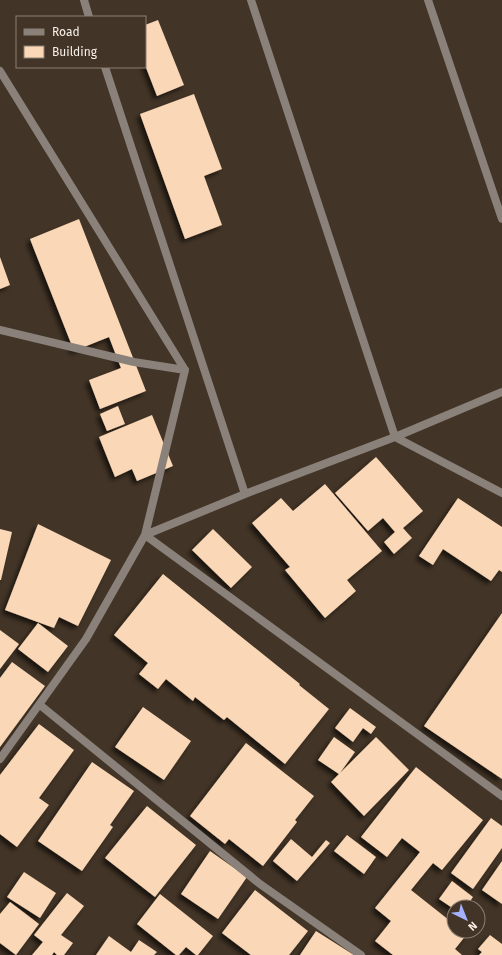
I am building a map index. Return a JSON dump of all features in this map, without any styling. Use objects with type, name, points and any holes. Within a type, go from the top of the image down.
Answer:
[{"type":"street","points":[[84,0],[89,16]]},
{"type":"street","points":[[251,0],[395,437],[502,493]]},
{"type":"street","points":[[428,0],[502,219]]},
{"type":"street","points":[[105,68],[245,494]]},
{"type":"street","points":[[0,71],[185,370],[145,535],[86,639],[0,759]]},
{"type":"street","points":[[0,330],[134,362],[185,370]]},
{"type":"street","points":[[145,535],[245,494],[395,437],[502,392]]},
{"type":"street","points":[[145,535],[502,796]]},
{"type":"street","points":[[40,705],[260,884],[361,955]]},
{"type":"building","points":[[158,20],[184,85],[157,96],[146,68],[146,25]]},
{"type":"building","points":[[194,94],[222,169],[204,176],[222,225],[185,239],[140,114]]},
{"type":"building","points":[[79,219],[146,391],[100,409],[89,380],[121,368],[109,337],[74,351],[30,239]]},
{"type":"building","points":[[0,257],[10,285],[0,289]]},
{"type":"building","points":[[118,406],[125,424],[107,431],[100,414]]},
{"type":"building","points":[[152,415],[173,466],[137,481],[132,469],[115,477],[99,437]]},
{"type":"building","points":[[376,457],[423,511],[403,528],[412,538],[394,554],[384,542],[395,532],[383,518],[368,531],[335,493]]},
{"type":"building","points":[[325,484],[382,551],[347,580],[356,591],[325,618],[285,570],[290,567],[252,523],[281,498],[293,511]]},
{"type":"building","points":[[458,498],[502,527],[502,572],[499,570],[491,581],[443,549],[433,565],[419,556]]},
{"type":"building","points":[[38,524],[111,560],[78,626],[59,617],[54,628],[5,610]]},
{"type":"building","points":[[0,529],[12,532],[1,580],[0,580]]},
{"type":"building","points":[[213,529],[252,567],[231,588],[192,550]]},
{"type":"building","points":[[163,574],[329,709],[285,764],[227,717],[224,720],[195,697],[193,701],[166,679],[158,689],[139,674],[148,663],[114,635]]},
{"type":"building","points":[[502,613],[502,779],[424,726]]},
{"type":"building","points":[[38,623],[68,646],[48,672],[18,649]]},
{"type":"building","points":[[0,630],[19,644],[0,669]]},
{"type":"building","points":[[12,662],[45,686],[0,747],[0,678]]},
{"type":"building","points":[[143,707],[191,741],[164,780],[115,747]]},
{"type":"building","points":[[350,708],[376,727],[371,734],[363,728],[353,742],[335,728]]},
{"type":"building","points":[[39,724],[74,750],[39,798],[49,805],[17,847],[0,834],[0,775]]},
{"type":"building","points":[[334,737],[355,752],[340,773],[376,737],[409,770],[364,816],[331,782],[339,774],[318,760]]},
{"type":"building","points":[[246,743],[314,796],[295,820],[297,822],[263,866],[229,839],[225,844],[190,816]]},
{"type":"building","points":[[92,762],[134,791],[110,825],[113,827],[82,871],[38,841]]},
{"type":"building","points":[[416,767],[483,820],[442,870],[433,863],[411,890],[446,918],[446,939],[463,939],[455,949],[462,955],[393,955],[375,941],[391,921],[375,908],[420,852],[402,838],[387,857],[361,837]]},
{"type":"building","points":[[147,806],[196,845],[155,897],[105,858]]},
{"type":"building","points":[[491,818],[502,826],[502,848],[473,889],[451,873]]},
{"type":"building","points":[[347,835],[376,857],[364,874],[334,851]]},
{"type":"building","points":[[291,839],[312,857],[326,840],[330,843],[297,881],[273,861]]},
{"type":"building","points":[[210,851],[247,877],[218,919],[181,894]]},
{"type":"building","points":[[502,861],[502,904],[482,890]]},
{"type":"building","points":[[24,872],[56,893],[40,918],[7,897]]},
{"type":"building","points":[[452,881],[473,897],[472,899],[446,899],[446,904],[439,899]]},
{"type":"building","points":[[255,890],[308,931],[289,955],[251,955],[222,933]]},
{"type":"building","points":[[67,893],[84,906],[61,935],[73,943],[64,955],[57,955],[54,952],[52,955],[32,955],[43,942],[34,935]]},
{"type":"building","points":[[160,894],[213,936],[198,955],[186,947],[179,955],[176,955],[137,924]]},
{"type":"building","points":[[10,902],[39,924],[16,955],[0,943],[0,914]]},
{"type":"building","points":[[316,931],[354,955],[300,955]]},
{"type":"building","points":[[490,935],[502,944],[502,955],[479,955],[482,952],[478,949]]},
{"type":"building","points":[[109,936],[131,952],[139,940],[157,952],[154,955],[96,955]]}]
